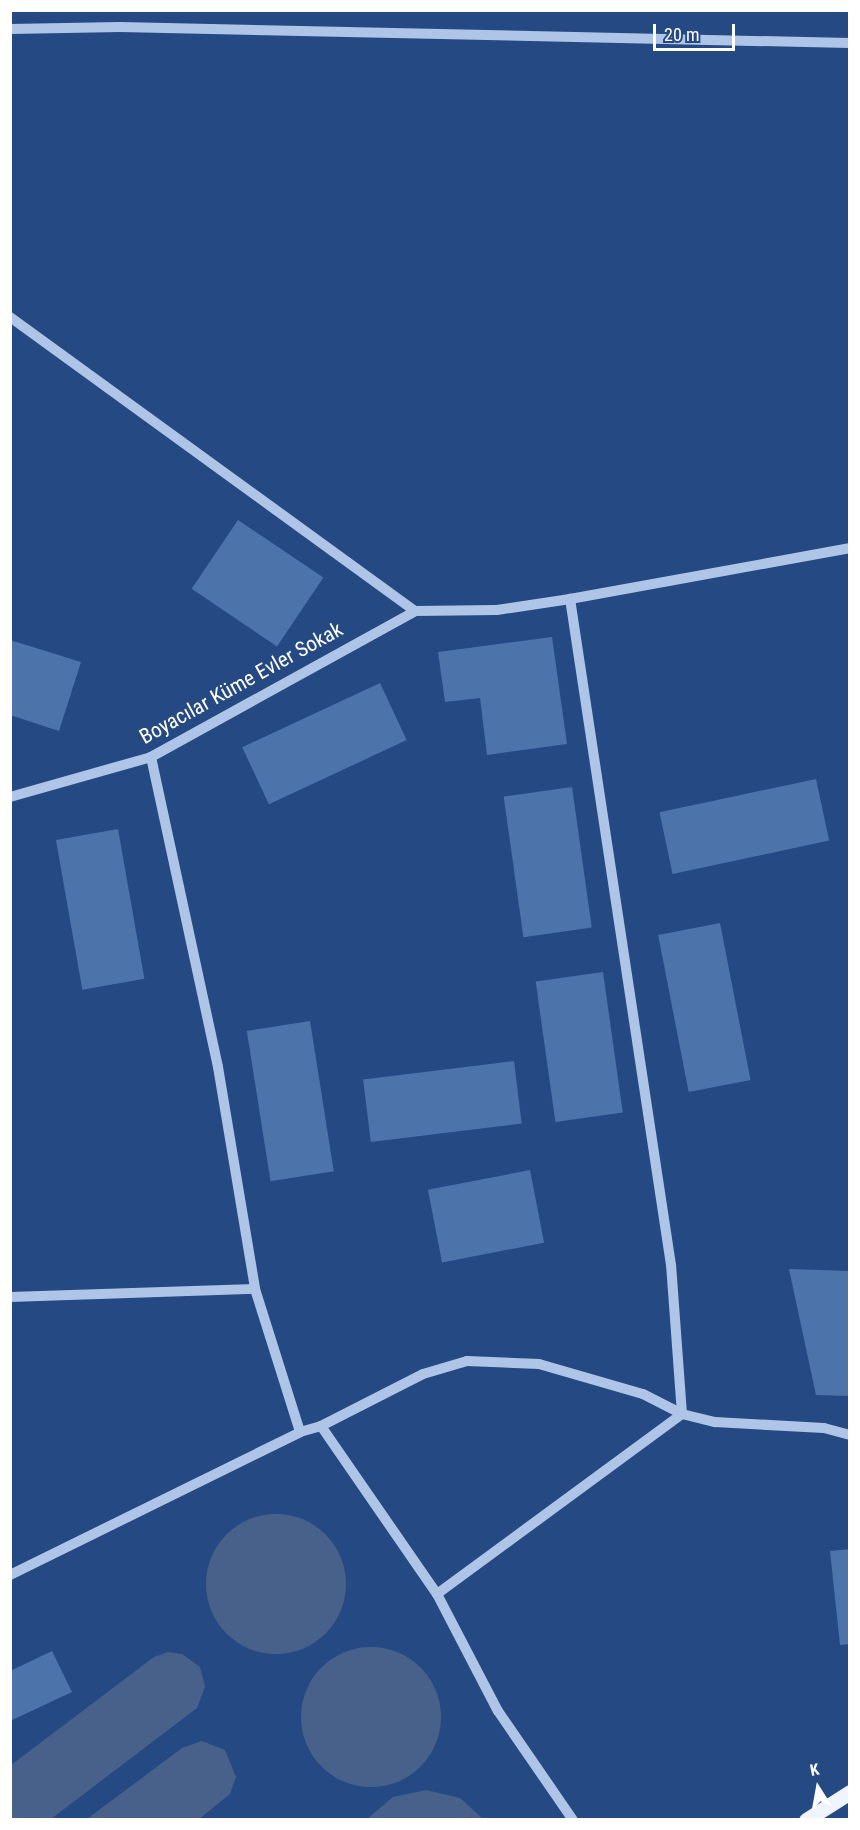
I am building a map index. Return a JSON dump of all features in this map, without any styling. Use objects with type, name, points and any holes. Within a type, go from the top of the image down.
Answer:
[{"type":"main road","points":[[806,1820],[849,1792]]},
{"type":"street","points":[[10,29],[120,27],[849,43]]},
{"type":"street","points":[[10,317],[415,611],[497,609],[570,599],[849,548]]},
{"type":"street","points":[[570,599],[671,1265],[682,1414]]},
{"type":"street","name":"Boyacılar Küme Evler Sokak","points":[[10,796],[151,757],[415,611]]},
{"type":"street","points":[[151,757],[218,1067],[255,1289],[300,1432]]},
{"type":"street","points":[[10,1297],[255,1289]]},
{"type":"street","points":[[10,1575],[300,1432],[321,1426],[423,1374],[467,1361],[539,1364],[643,1394],[682,1414],[715,1422],[824,1428],[849,1435]]},
{"type":"street","points":[[436,1594],[682,1414]]},
{"type":"street","points":[[321,1426],[436,1594],[498,1711],[573,1820]]},
{"type":"water","points":[[276,1514],[303,1519],[326,1534],[341,1557],[346,1584],[341,1611],[326,1634],[303,1649],[276,1654],[249,1649],[226,1634],[211,1611],[206,1584],[211,1557],[226,1534],[249,1519]]},
{"type":"water","points":[[371,1647],[398,1652],[421,1667],[436,1690],[441,1717],[436,1744],[421,1767],[398,1782],[371,1787],[344,1782],[321,1767],[306,1744],[301,1717],[306,1690],[321,1667],[344,1652]]},
{"type":"water","points":[[168,1652],[182,1654],[200,1667],[205,1687],[197,1708],[51,1819],[11,1819],[11,1765],[154,1657]]},
{"type":"water","points":[[202,1741],[225,1750],[236,1777],[230,1794],[199,1819],[87,1819],[182,1748]]},
{"type":"water","points":[[426,1790],[460,1798],[483,1819],[367,1819],[393,1797]]},
{"type":"building","points":[[238,520],[323,578],[277,646],[192,589]]},
{"type":"building","points":[[552,637],[567,744],[487,755],[480,698],[445,702],[438,652]]},
{"type":"building","points":[[10,640],[81,662],[59,731],[10,715]]},
{"type":"building","points":[[380,683],[407,740],[269,804],[242,747]]},
{"type":"building","points":[[816,779],[829,841],[673,874],[659,812]]},
{"type":"building","points":[[572,787],[592,928],[523,937],[504,797]]},
{"type":"building","points":[[118,829],[144,979],[82,990],[56,840]]},
{"type":"building","points":[[720,923],[751,1080],[689,1092],[658,935]]},
{"type":"building","points":[[603,972],[623,1113],[555,1122],[536,981]]},
{"type":"building","points":[[310,1021],[334,1171],[271,1181],[247,1031]]},
{"type":"building","points":[[514,1061],[522,1124],[371,1142],[363,1080]]},
{"type":"building","points":[[530,1170],[544,1243],[442,1262],[428,1190]]},
{"type":"building","points":[[789,1269],[850,1271],[850,1396],[816,1395]]},
{"type":"building","points":[[850,1549],[850,1644],[840,1645],[830,1551]]},
{"type":"building","points":[[52,1651],[72,1692],[10,1721],[10,1671]]}]
